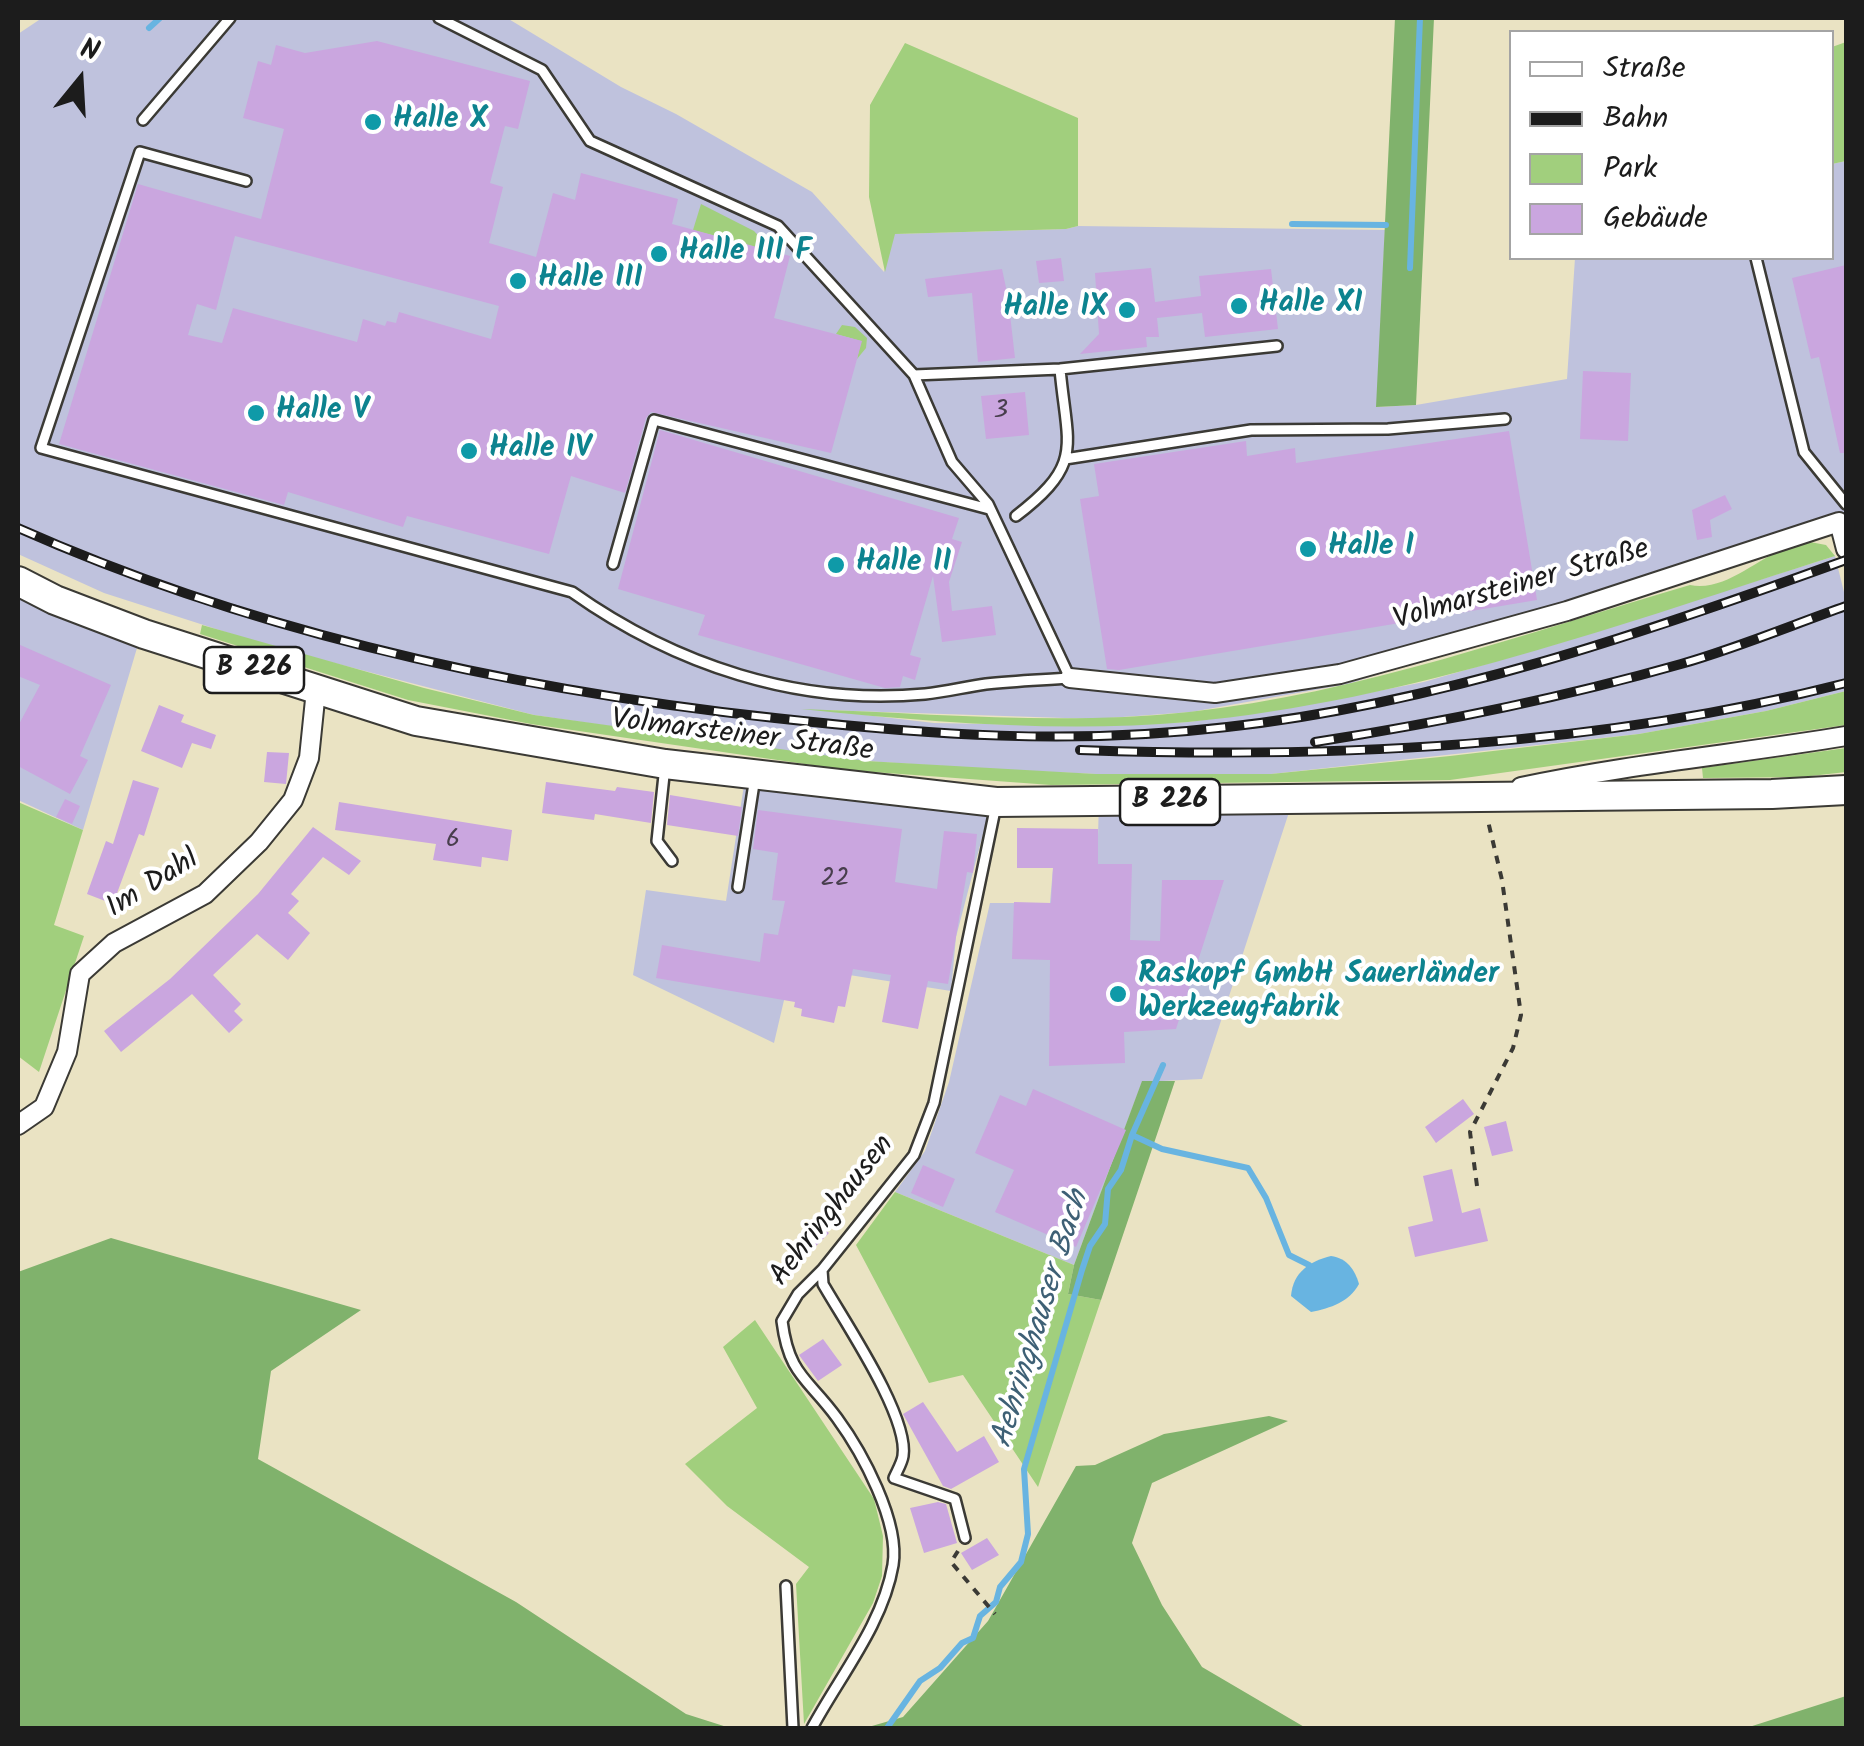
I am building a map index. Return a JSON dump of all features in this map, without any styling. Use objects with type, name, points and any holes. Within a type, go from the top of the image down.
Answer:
[{"type":"main road","name":"Volmarsteiner Straße","points":[[18,581],[54,600],[144,634],[416,722],[665,764],[996,802],[1846,790]]},
{"type":"street","name":"Volmarsteiner Straße","points":[[1070,678],[1215,693],[1340,674],[1567,611],[1844,512]]},
{"type":"street","points":[[1844,512],[1846,549]]},
{"type":"street","name":"Im Dahl","points":[[18,1125],[44,1107],[67,1052],[80,974],[114,943],[205,894],[294,800],[309,758],[316,690]]},
{"type":"street","name":"Volmarsteiner Straße","points":[[1484,796],[1606,769],[1743,754],[1846,736]]},
{"type":"lane","points":[[143,120],[230,18]]},
{"type":"lane","points":[[246,181],[140,152],[41,448],[572,592],[608,618],[663,648],[732,674],[788,688],[870,695],[924,694],[987,684],[1070,678],[990,509],[952,462],[914,375],[778,226],[590,141],[542,70],[439,18]]},
{"type":"lane","points":[[1756,260],[1804,452],[1844,512]]},
{"type":"lane","points":[[914,375],[1060,369],[1277,346]]},
{"type":"lane","points":[[1016,516],[1056,482],[1066,459],[1060,369]]},
{"type":"lane","points":[[613,564],[654,420],[990,509]]},
{"type":"lane","points":[[1066,459],[1251,430],[1388,430],[1505,420]]},
{"type":"lane","points":[[665,764],[657,840],[672,861]]},
{"type":"lane","points":[[738,887],[756,774]]},
{"type":"lane","name":"Aehringhausen","points":[[812,1728],[873,1622],[894,1561],[883,1496],[837,1418],[793,1367],[782,1321],[798,1294],[822,1270],[914,1155],[934,1103],[996,802]]},
{"type":"lane","points":[[822,1270],[823,1284],[892,1408],[902,1434],[903,1457],[894,1478],[954,1498],[965,1538]]},
{"type":"lane","points":[[786,1586],[793,1728]]},
{"type":"path","points":[[1477,1186],[1470,1132],[1513,1048],[1521,1015],[1505,897],[1484,796]]},
{"type":"path","points":[[965,1538],[952,1562],[995,1614]]},
{"type":"shaded area","points":[[42,18],[507,18],[621,87],[812,192],[884,272],[894,234],[1078,226],[1385,230],[1377,407],[1416,405],[1567,379],[1575,260],[1834,260],[1834,164],[1846,161],[1846,525],[1348,684],[1191,712],[1095,719],[823,710],[934,723],[1095,726],[1189,722],[1311,704],[1424,682],[1835,556],[1846,600],[1846,691],[1766,711],[1639,734],[1271,774],[1096,774],[988,769],[778,751],[534,715],[269,646],[104,593],[18,554],[18,34]]},
{"type":"shaded area","points":[[18,596],[137,648],[83,830],[18,800]]},
{"type":"shaded area","points":[[744,785],[988,815],[956,937],[951,991],[792,966],[774,1043],[633,975],[646,890],[726,901]]},
{"type":"shaded area","points":[[1293,800],[1202,1079],[1142,1082],[1074,1265],[895,1192],[925,1151],[949,1082],[990,903],[1050,903],[1053,868],[1097,869],[1099,802]]},
{"type":"green space","points":[[1395,18],[1434,18],[1416,405],[1376,407]]},
{"type":"green space","points":[[1846,42],[1846,161],[1834,164],[1834,46]]},
{"type":"green space","points":[[905,43],[1078,118],[1078,226],[895,234],[885,272],[869,197],[870,105]]},
{"type":"green space","points":[[701,204],[754,231],[774,252],[693,230]]},
{"type":"green space","points":[[842,325],[855,327],[867,338],[866,348],[857,359],[861,341],[836,334]]},
{"type":"green space","points":[[1810,542],[1826,545],[1835,556],[1516,656],[1354,697],[1271,712],[1140,725],[1043,726],[801,709],[1093,718],[1189,712],[1252,703],[1379,676],[1690,585],[1716,584],[1786,548]]},
{"type":"green space","points":[[202,625],[534,715],[866,761],[1096,774],[1271,774],[1639,734],[1766,711],[1846,691],[1846,725],[1450,780],[1051,785],[846,770],[531,724],[408,700],[200,634]]},
{"type":"green space","points":[[1846,748],[1846,772],[1802,777],[1703,778],[1702,768]]},
{"type":"green space","points":[[18,802],[83,830],[54,925],[84,936],[39,1072],[18,1056]]},
{"type":"green space","points":[[1142,1081],[1175,1081],[1101,1300],[1068,1294],[1074,1265]]},
{"type":"green space","points":[[895,1192],[1074,1265],[1068,1294],[1101,1300],[1038,1487],[963,1375],[929,1383],[856,1245]]},
{"type":"green space","points":[[111,1238],[361,1310],[271,1371],[258,1459],[516,1602],[686,1714],[730,1728],[18,1728],[18,1272]]},
{"type":"green space","points":[[755,1320],[874,1499],[883,1536],[882,1576],[873,1603],[804,1724],[796,1584],[809,1567],[727,1506],[685,1464],[757,1408],[723,1347]]},
{"type":"green space","points":[[1269,1416],[1288,1421],[1152,1483],[1132,1543],[1162,1605],[1202,1667],[1306,1728],[865,1728],[903,1717],[988,1621],[1076,1466],[1095,1465],[1164,1434]]},
{"type":"green space","points":[[1846,1696],[1846,1728],[1746,1728]]},
{"type":"water","points":[[1331,1256],[1350,1266],[1359,1284],[1339,1303],[1311,1312],[1291,1296],[1292,1288],[1304,1269]]},
{"type":"building","points":[[377,41],[530,81],[518,129],[505,126],[490,183],[503,187],[489,243],[536,257],[553,193],[575,200],[581,173],[678,199],[672,224],[790,256],[774,318],[862,341],[831,453],[651,412],[625,493],[571,476],[549,554],[407,516],[403,527],[288,492],[284,505],[59,444],[138,184],[261,219],[284,129],[243,118],[258,61],[271,65],[276,45],[305,53]],"holes":[[[235,236],[499,306],[491,339],[399,312],[396,323],[387,321],[385,326],[363,319],[357,342],[233,308],[222,343],[188,335],[197,304],[216,310]]]},
{"type":"building","points":[[1061,258],[1064,281],[1039,283],[1036,261]]},
{"type":"building","points":[[1846,265],[1846,453],[1840,453],[1819,357],[1811,359],[1792,278]]},
{"type":"building","points":[[1151,268],[1155,302],[1201,296],[1199,276],[1271,269],[1278,329],[1205,337],[1202,313],[1157,318],[1159,337],[1146,337],[1147,347],[1080,354],[1099,334],[1095,273]]},
{"type":"building","points":[[1002,269],[1015,358],[978,362],[972,293],[928,297],[925,279]]},
{"type":"building","points":[[1583,371],[1631,373],[1628,441],[1580,439]]},
{"type":"building","points":[[1025,392],[1029,435],[986,439],[981,396]]},
{"type":"building","name":"Halle II","points":[[660,430],[959,518],[952,539],[962,542],[949,582],[952,611],[992,606],[996,635],[942,642],[933,576],[910,655],[921,658],[915,680],[903,676],[900,687],[885,688],[698,635],[705,615],[618,589]]},
{"type":"building","name":"Halle I","points":[[1509,431],[1537,600],[1107,669],[1080,499],[1099,496],[1094,464],[1246,441],[1247,456],[1295,448],[1296,463]]},
{"type":"building","points":[[1725,495],[1732,509],[1710,520],[1712,537],[1697,540],[1692,510]]},
{"type":"building","points":[[18,644],[111,685],[80,756],[88,760],[70,794],[18,766],[18,726],[40,685],[18,676]]},
{"type":"building","points":[[159,705],[184,715],[181,722],[216,735],[211,749],[192,743],[182,768],[141,751]]},
{"type":"building","points":[[267,752],[289,753],[286,784],[264,782]]},
{"type":"building","points":[[133,780],[159,788],[144,836],[139,834],[113,904],[87,894],[106,841],[113,844]]},
{"type":"building","points":[[546,782],[654,792],[651,823],[595,814],[594,820],[542,813]]},
{"type":"building","points":[[670,795],[742,807],[738,836],[667,825]]},
{"type":"building","points":[[65,799],[80,806],[72,824],[56,817]]},
{"type":"building","points":[[339,802],[512,830],[508,861],[482,857],[481,867],[433,860],[436,844],[335,830]]},
{"type":"building","points":[[758,810],[902,829],[895,882],[937,889],[944,831],[977,834],[973,873],[967,872],[948,984],[928,981],[918,1029],[882,1022],[891,975],[853,969],[845,1007],[838,1006],[834,1023],[801,1016],[802,1009],[794,1007],[795,1002],[656,978],[662,945],[760,962],[764,933],[778,935],[785,901],[772,900],[778,853],[753,849]]},
{"type":"building","points":[[313,827],[361,861],[349,875],[323,857],[291,894],[299,901],[288,913],[310,933],[288,960],[257,934],[213,975],[241,1004],[234,1011],[243,1020],[229,1033],[192,994],[121,1052],[104,1031],[170,979],[258,894]]},
{"type":"building","name":"Raskopf GmbH Sauerländer Werkzeugfabrik","points":[[1017,828],[1098,829],[1098,864],[1132,864],[1130,940],[1160,941],[1162,880],[1224,880],[1176,1029],[1124,1032],[1125,1063],[1049,1066],[1050,960],[1012,959],[1014,902],[1051,903],[1053,868],[1017,868]]},
{"type":"building","points":[[1033,1089],[1126,1130],[1076,1247],[995,1212],[1014,1170],[975,1153],[1000,1095],[1026,1106]]},
{"type":"building","points":[[1463,1099],[1474,1114],[1436,1143],[1425,1127]]},
{"type":"building","points":[[1506,1121],[1513,1151],[1492,1156],[1484,1127]]},
{"type":"building","points":[[923,1165],[955,1179],[943,1207],[911,1193]]},
{"type":"building","points":[[1452,1169],[1462,1213],[1480,1208],[1488,1241],[1415,1257],[1408,1227],[1433,1221],[1423,1176]]},
{"type":"building","points":[[816,1221],[829,1233],[814,1248],[803,1238]]},
{"type":"building","points":[[823,1339],[842,1365],[818,1381],[799,1355]]},
{"type":"building","points":[[923,1402],[957,1452],[984,1436],[999,1462],[951,1489],[943,1486],[903,1414]]},
{"type":"building","points":[[946,1504],[957,1543],[924,1553],[910,1508]]},
{"type":"building","points":[[987,1538],[999,1555],[972,1570],[961,1553]]},
{"type":"waterway","points":[[149,28],[160,18]]},
{"type":"waterway","name":"Aehringhauser Bach","points":[[1410,268],[1420,18]]},
{"type":"waterway","points":[[1292,224],[1386,225]]},
{"type":"waterway","name":"Aehringhauser Bach","points":[[887,1728],[920,1681],[940,1668],[962,1643],[973,1638],[980,1616],[996,1602],[1000,1587],[1021,1562],[1028,1534],[1024,1469],[1082,1270],[1090,1246],[1105,1224],[1108,1189],[1121,1170],[1163,1065]]},
{"type":"waterway","points":[[1132,1135],[1162,1149],[1248,1168],[1266,1198],[1289,1255],[1309,1265]]},
{"type":"railway","points":[[18,528],[201,598],[294,627],[484,674],[775,718],[889,729],[1057,737],[1227,727],[1385,701],[1541,662],[1846,560]]},
{"type":"railway","points":[[1315,742],[1499,709],[1590,688],[1723,651],[1846,606]]},
{"type":"railway","points":[[1080,750],[1273,752],[1466,744],[1657,722],[1846,683]]},
{"type":"place","name":"Halle X","points":[[373,122]]},
{"type":"place","name":"Halle III F","points":[[659,254]]},
{"type":"place","name":"Halle III","points":[[518,281]]},
{"type":"place","name":"Halle XI","points":[[1239,306]]},
{"type":"place","name":"Halle IX","points":[[1127,310]]},
{"type":"place","name":"Halle V","points":[[256,413]]},
{"type":"place","name":"Halle IV","points":[[469,451]]},
{"type":"place","name":"Halle I","points":[[1308,549]]},
{"type":"place","name":"Halle II","points":[[836,565]]},
{"type":"place","name":"Raskopf GmbH Sauerländer Werkzeugfabrik","points":[[1118,994]]}]
